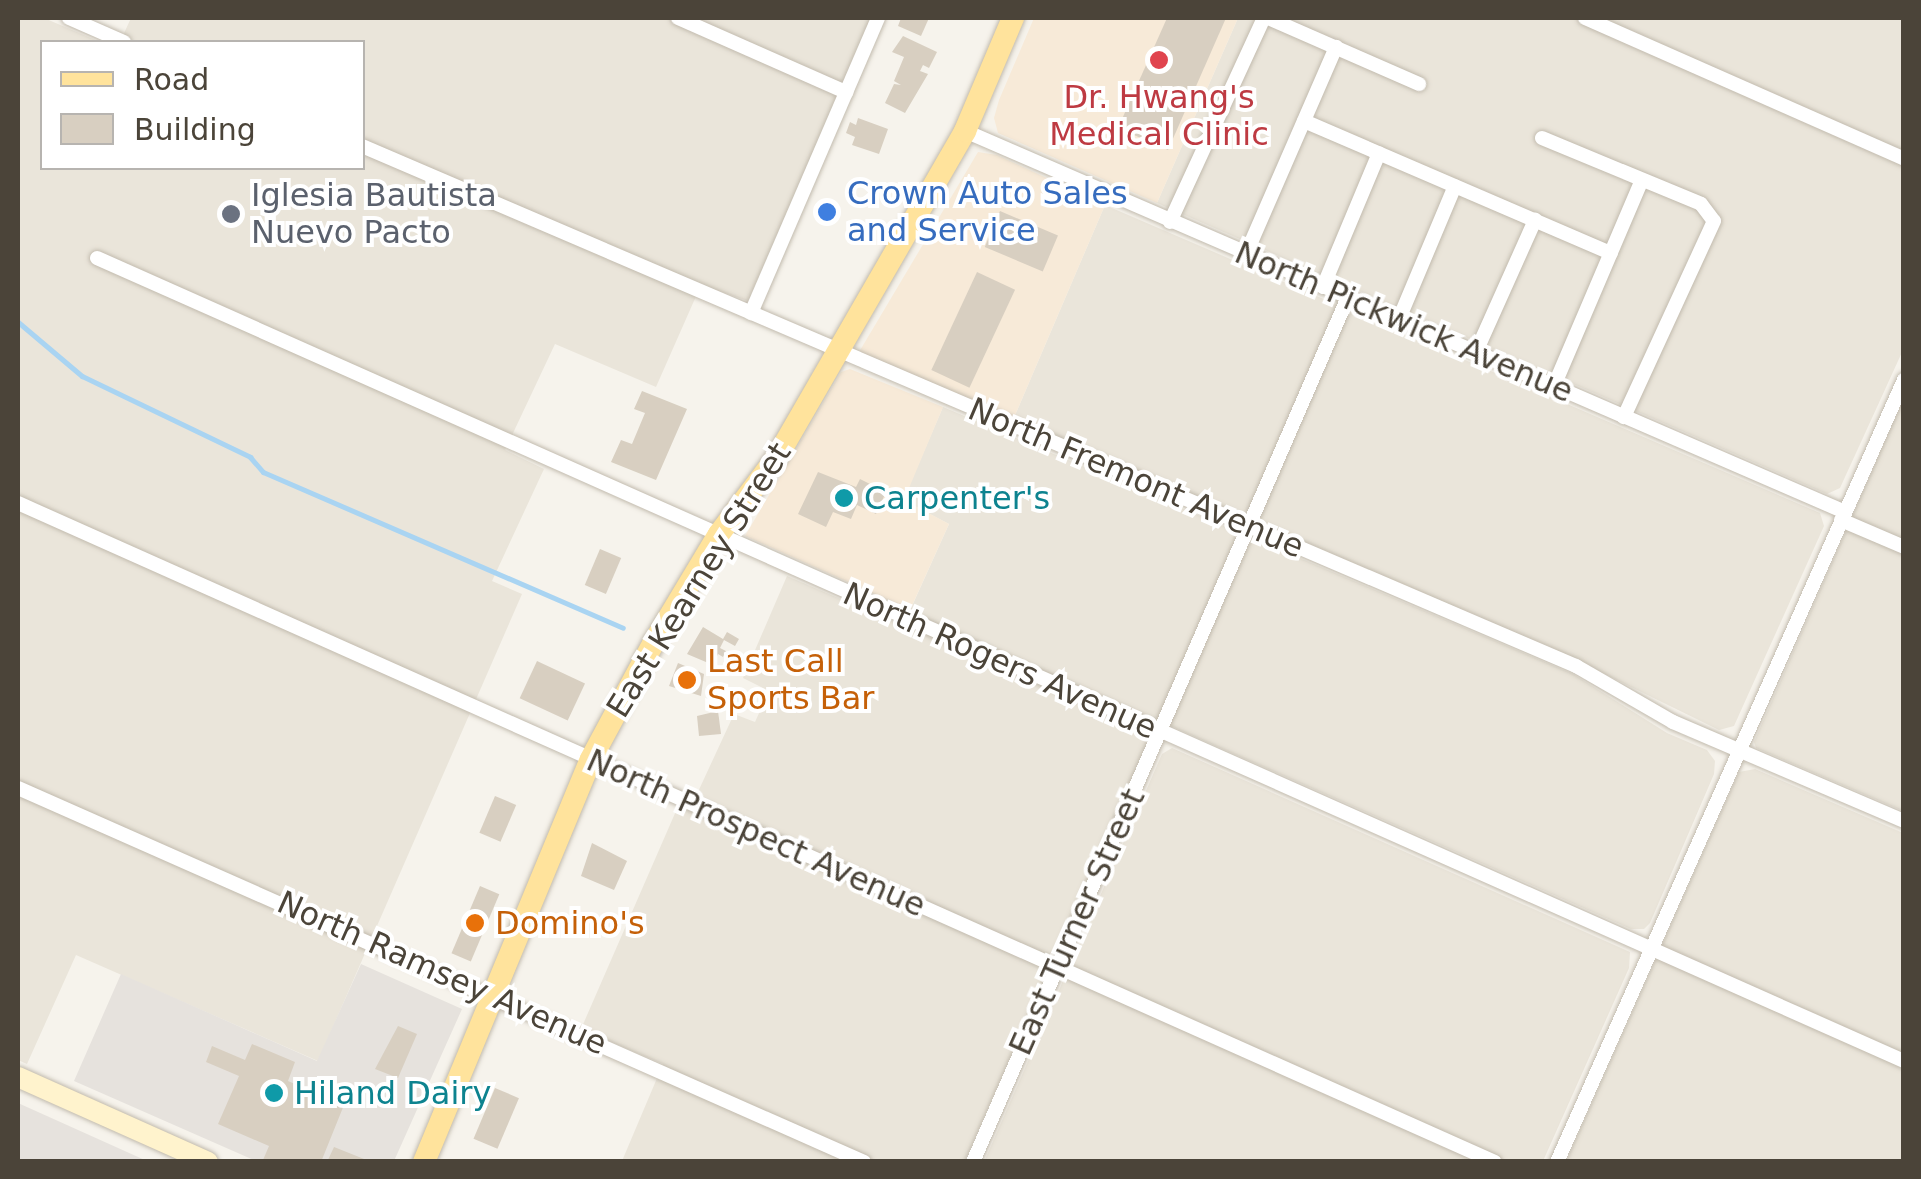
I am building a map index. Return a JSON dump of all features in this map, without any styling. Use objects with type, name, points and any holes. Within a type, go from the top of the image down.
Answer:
[{"type":"main road","name":"East Kearney Street","points":[[424,1162],[591,760],[653,644],[719,534],[777,457],[965,132],[1014,18]]},
{"type":"main road","points":[[18,1077],[208,1162]]},
{"type":"street","points":[[69,18],[119,40]]},
{"type":"street","points":[[678,18],[846,92]]},
{"type":"street","points":[[752,313],[878,18]]},
{"type":"street","points":[[1170,222],[1266,18],[1419,84]]},
{"type":"street","points":[[1585,18],[1904,159]]},
{"type":"street","points":[[1246,254],[1336,47]]},
{"type":"street","points":[[1304,121],[1610,253]]},
{"type":"street","name":"North Pickwick Avenue","points":[[965,132],[1624,416],[1904,546]]},
{"type":"street","points":[[1542,138],[1701,204],[1714,221],[1624,416]]},
{"type":"street","name":"North Fremont Avenue","points":[[365,147],[1576,666],[1673,722],[1904,821]]},
{"type":"street","points":[[1323,287],[1380,153]]},
{"type":"street","points":[[1554,386],[1642,180]]},
{"type":"street","points":[[1399,319],[1455,186]]},
{"type":"street","points":[[1476,352],[1535,220]]},
{"type":"street","name":"North Rogers Avenue","points":[[97,258],[1904,1061]]},
{"type":"street","name":"East Turner Street","points":[[972,1162],[1348,298]]},
{"type":"street","points":[[1557,1162],[1904,380]]},
{"type":"street","name":"North Prospect Avenue","points":[[18,503],[1495,1162]]},
{"type":"street","name":"North Ramsey Avenue","points":[[18,788],[494,995],[864,1162]]},
{"type":"shaded area","points":[[18,18],[44,18],[95,40],[40,40],[40,170],[365,170],[365,40],[121,40],[131,18],[872,18],[748,301],[701,285],[656,387],[555,344],[505,450],[544,469],[492,581],[522,594],[318,1061],[76,955],[27,1064],[18,1060]]},
{"type":"shaded area","points":[[1034,18],[1238,18],[1157,203],[998,133],[994,118],[999,100]]},
{"type":"shaded area","points":[[1238,18],[1903,18],[1903,350],[1840,488],[1827,494],[1157,203]]},
{"type":"shaded area","points":[[978,152],[997,155],[1105,205],[1013,420],[859,352]]},
{"type":"shaded area","points":[[1105,205],[1820,513],[1824,526],[1734,726],[1719,730],[1576,660],[1013,420]]},
{"type":"shaded area","points":[[850,369],[943,407],[904,500],[949,524],[910,610],[745,536],[841,372]]},
{"type":"shaded area","points":[[1903,400],[1903,811],[1756,748],[1754,742]]},
{"type":"shaded area","points":[[943,407],[1573,674],[1667,733],[1707,750],[1715,761],[1714,774],[1650,923],[1644,929],[1631,929],[1157,720],[965,1161],[622,1161],[663,1064],[581,1029],[676,811],[697,794],[734,714],[755,722],[769,691],[743,678],[787,576],[903,626],[949,524],[903,500]]},
{"type":"shaded area","points":[[1172,748],[1630,952],[1629,968],[1543,1161],[984,1162],[1162,754]]},
{"type":"shaded area","points":[[1755,769],[1903,833],[1903,1161],[1566,1162],[1739,772]]},
{"type":"shaded area","points":[[361,964],[462,1009],[394,1161],[256,1161],[74,1081],[121,974],[317,1061]]},
{"type":"shaded area","points":[[18,1103],[147,1161],[18,1161]]},
{"type":"building","points":[[901,18],[929,18],[921,36],[898,26]]},
{"type":"building","points":[[1167,18],[1226,18],[1168,150],[1118,128]]},
{"type":"building","points":[[903,36],[937,52],[929,68],[923,65],[920,71],[928,74],[905,113],[885,103],[894,84],[901,85],[894,81],[904,57],[892,52]]},
{"type":"building","points":[[858,118],[888,129],[879,154],[852,145],[855,137],[846,133],[850,122],[856,125]]},
{"type":"building","points":[[1000,211],[1058,236],[1043,272],[985,247]]},
{"type":"building","points":[[977,272],[1015,290],[969,388],[931,370]]},
{"type":"building","points":[[642,391],[687,409],[656,480],[611,462],[621,440],[632,444],[645,413],[634,409]]},
{"type":"building","name":"Carpenter's","points":[[818,472],[856,487],[860,479],[886,492],[876,514],[857,505],[851,519],[833,512],[826,527],[798,514]]},
{"type":"building","points":[[600,549],[621,558],[606,594],[585,585]]},
{"type":"building","points":[[703,627],[723,639],[727,632],[739,639],[735,646],[724,640],[720,648],[726,651],[723,657],[718,654],[713,665],[687,654]]},
{"type":"building","points":[[537,661],[585,683],[568,721],[520,698]]},
{"type":"building","name":"Last Call Sports Bar","points":[[678,663],[704,674],[701,696],[669,686]]},
{"type":"building","points":[[718,711],[721,734],[699,736],[697,716]]},
{"type":"building","points":[[495,796],[516,805],[501,842],[479,833]]},
{"type":"building","points":[[592,843],[627,861],[614,890],[581,876]]},
{"type":"building","name":"Domino's","points":[[480,886],[499,894],[471,961],[451,953]]},
{"type":"building","points":[[398,1026],[417,1034],[398,1078],[375,1069]]},
{"type":"building","name":"Hiland Dairy","points":[[252,1044],[295,1062],[288,1081],[344,1105],[321,1162],[267,1162],[263,1160],[269,1146],[218,1124],[239,1076],[206,1062],[212,1046],[245,1060]]},
{"type":"building","points":[[495,1088],[519,1098],[497,1149],[474,1139]]},
{"type":"building","name":"Hiland Dairy","points":[[334,1147],[369,1161],[369,1162],[327,1162]]},
{"type":"waterway","points":[[18,322],[82,376],[250,457],[263,472],[623,628]]},
{"type":"place","name":"Dr. Hwang's Medical Clinic","points":[[1159,60]]},
{"type":"place","name":"Crown Auto Sales and Service","points":[[827,212]]},
{"type":"place","name":"Iglesia Bautista Nuevo Pacto","points":[[231,214]]},
{"type":"place","name":"Carpenter's","points":[[844,498]]},
{"type":"place","name":"Last Call Sports Bar","points":[[687,680]]},
{"type":"place","name":"Domino's","points":[[475,923]]},
{"type":"place","name":"Hiland Dairy","points":[[274,1093]]}]
